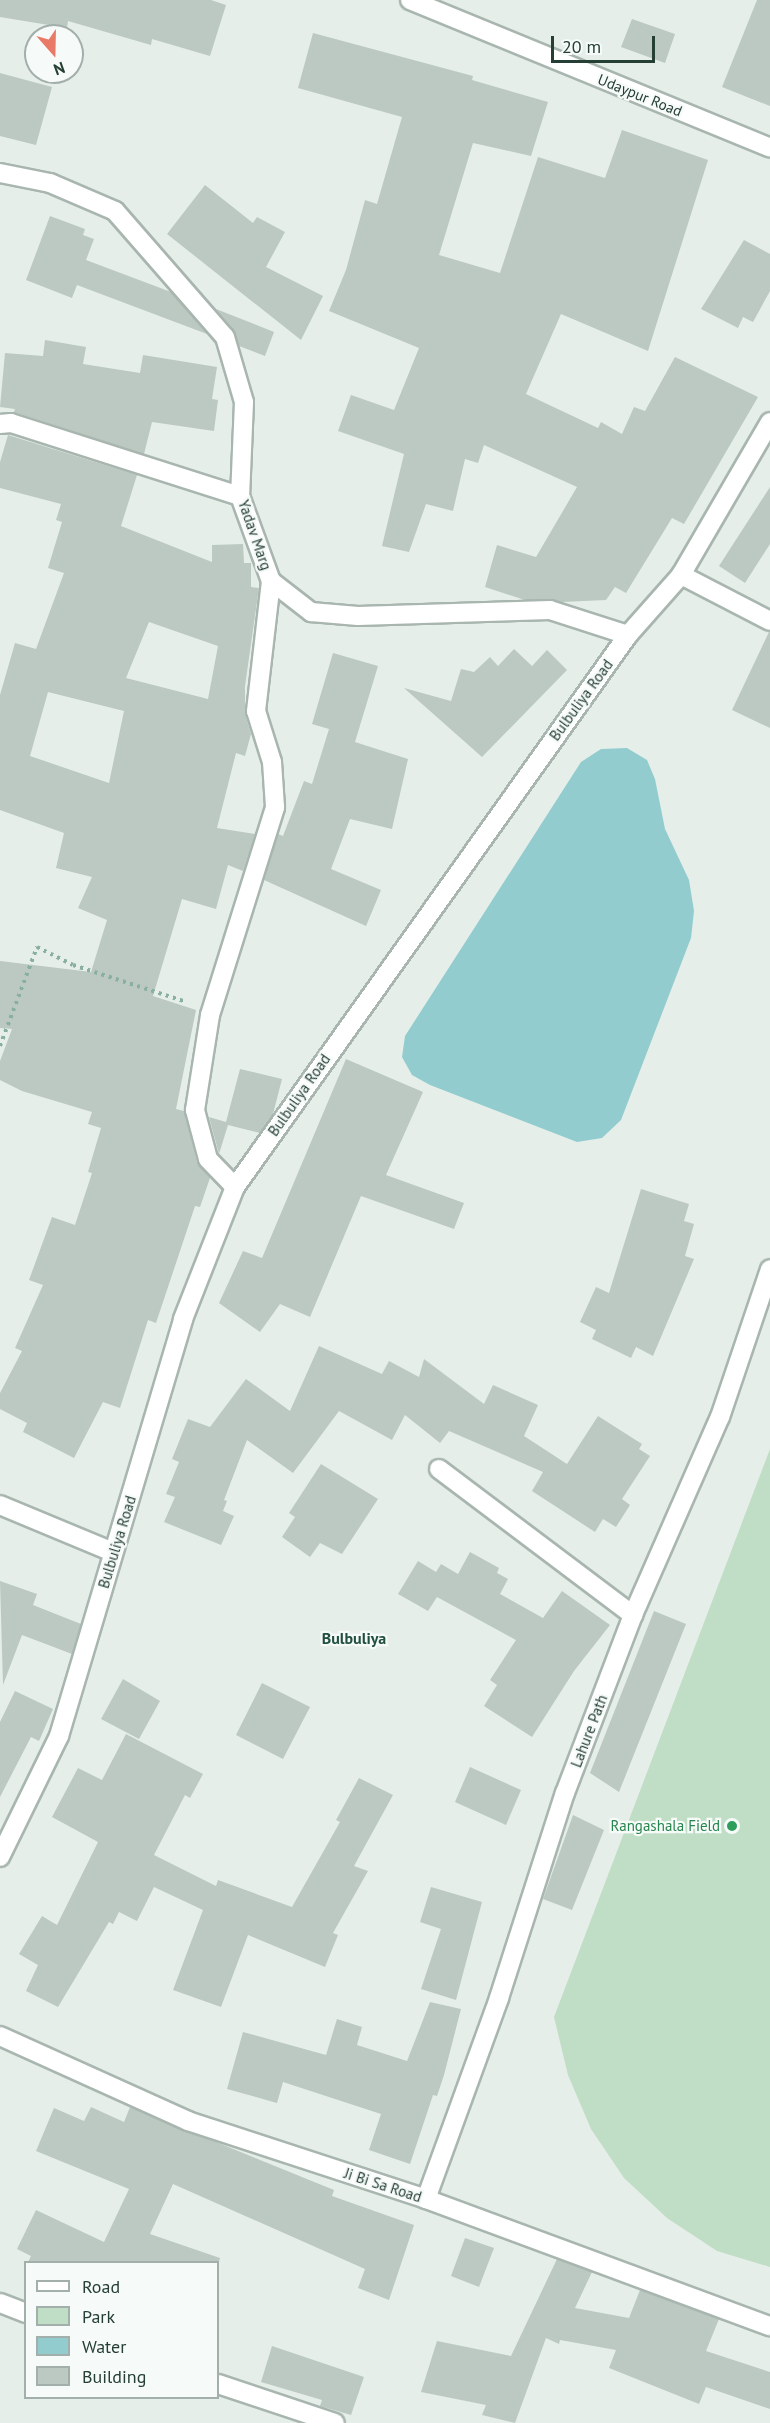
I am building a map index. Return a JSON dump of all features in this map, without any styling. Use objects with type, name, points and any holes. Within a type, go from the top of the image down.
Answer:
[{"type":"street","name":"Udaypur Road","points":[[410,0],[770,148]]},
{"type":"street","name":"Yadav Marg","points":[[0,173],[50,183],[115,211],[225,337],[244,402],[240,496],[271,581],[311,612],[358,616],[550,610],[628,634]]},
{"type":"street","name":"Bulbuliya Road","points":[[0,1857],[59,1736],[183,1319],[235,1186],[628,634],[681,575],[770,422]]},
{"type":"street","points":[[0,424],[22,427],[240,496]]},
{"type":"street","points":[[681,575],[770,621]]},
{"type":"street","points":[[235,1186],[208,1159],[195,1110],[212,1009],[275,807],[272,762],[256,711],[271,581]]},
{"type":"street","name":"Lahure Path","points":[[426,2199],[499,1998],[565,1793],[633,1615],[720,1417],[770,1269]]},
{"type":"street","points":[[439,1469],[633,1615]]},
{"type":"street","points":[[0,1505],[113,1552]]},
{"type":"street","name":"Ji Bi Sa Road","points":[[0,2036],[188,2121],[426,2199],[770,2326]]},
{"type":"street","points":[[0,2303],[24,2312]]},
{"type":"street","points":[[219,2384],[335,2423]]},
{"type":"path","points":[[0,1046],[37,947],[73,965],[151,992],[212,1009]]},
{"type":"green space","points":[[770,1449],[770,2267],[717,2251],[667,2218],[624,2178],[591,2129],[568,2075],[554,2017]]},
{"type":"water","points":[[627,748],[647,760],[655,779],[665,829],[689,880],[694,911],[691,938],[621,1120],[602,1138],[577,1142],[430,1085],[412,1075],[402,1057],[405,1036],[581,762],[601,749]]},
{"type":"building","points":[[0,0],[211,0],[226,5],[210,56],[152,39],[151,45],[68,21],[68,24],[43,24],[0,17]]},
{"type":"building","points":[[757,0],[770,0],[770,106],[722,87]]},
{"type":"building","points":[[632,19],[675,34],[665,63],[621,47]]},
{"type":"building","points":[[313,33],[473,76],[472,80],[548,102],[531,156],[473,143],[439,255],[500,273],[538,157],[605,178],[622,130],[708,160],[648,351],[561,314],[526,394],[598,428],[601,422],[622,434],[634,407],[645,411],[675,357],[758,397],[684,524],[672,518],[626,593],[615,587],[606,600],[562,602],[525,600],[485,587],[497,545],[536,557],[577,487],[484,445],[478,463],[465,459],[453,511],[426,504],[409,552],[382,546],[404,454],[338,431],[351,395],[394,410],[419,348],[329,311],[346,270],[365,200],[377,204],[402,117],[298,88]]},
{"type":"building","points":[[0,73],[24,79],[24,84],[52,87],[36,145],[0,136]]},
{"type":"building","points":[[205,185],[253,223],[257,217],[285,232],[266,267],[323,296],[301,340],[167,234]]},
{"type":"building","points":[[50,216],[85,229],[83,235],[94,239],[86,260],[171,292],[207,334],[77,285],[72,298],[26,280]]},
{"type":"building","points":[[744,240],[770,254],[770,291],[753,322],[743,317],[738,328],[701,309]]},
{"type":"building","points":[[216,309],[274,332],[265,356],[239,346],[234,330]]},
{"type":"building","points":[[45,340],[86,347],[83,364],[140,373],[143,355],[217,367],[212,399],[218,400],[214,431],[152,422],[144,454],[14,412],[15,409],[0,407],[5,353],[43,356]]},
{"type":"building","points":[[8,435],[137,475],[121,526],[212,562],[212,545],[243,544],[244,563],[251,563],[251,587],[259,588],[245,686],[245,714],[251,734],[245,756],[236,753],[217,828],[255,834],[243,871],[228,865],[216,909],[182,899],[153,996],[196,1010],[176,1109],[184,1111],[197,1162],[210,1178],[200,1207],[195,1206],[156,1323],[148,1320],[120,1408],[103,1402],[74,1458],[23,1432],[27,1423],[0,1409],[0,1393],[22,1351],[15,1348],[43,1285],[29,1280],[52,1217],[75,1225],[92,1173],[88,1172],[101,1128],[88,1124],[92,1112],[22,1091],[0,1080],[0,1061],[12,1029],[0,1028],[0,961],[91,972],[107,920],[78,908],[92,877],[56,868],[64,833],[0,810],[0,695],[15,643],[36,649],[64,573],[48,568],[62,522],[56,520],[61,504],[0,488],[0,462]],"holes":[[[149,622],[218,646],[208,699],[126,678]],[[48,692],[124,711],[109,783],[30,756]]]},
{"type":"building","points":[[770,487],[770,544],[745,583],[719,566]]},
{"type":"building","points":[[770,632],[770,728],[732,710]]},
{"type":"building","points":[[514,649],[532,666],[547,650],[567,670],[482,757],[404,688],[451,701],[461,669],[474,672],[490,657],[498,666]]},
{"type":"building","points":[[333,653],[378,666],[355,742],[408,759],[392,829],[350,819],[331,869],[381,890],[366,926],[264,880],[278,834],[283,836],[304,781],[312,784],[329,729],[312,724]]},
{"type":"building","points":[[346,1059],[423,1092],[386,1175],[464,1203],[454,1229],[361,1196],[310,1317],[280,1304],[260,1332],[219,1303],[243,1251],[262,1258]]},
{"type":"building","points":[[240,1069],[282,1079],[273,1114],[260,1133],[228,1125],[219,1154],[209,1117],[226,1122]]},
{"type":"building","points":[[641,1189],[689,1204],[684,1221],[694,1224],[685,1256],[694,1259],[653,1356],[636,1347],[631,1358],[592,1339],[596,1330],[580,1322],[596,1287],[609,1293]]},
{"type":"building","points":[[319,1346],[382,1374],[389,1361],[419,1377],[424,1359],[484,1404],[493,1385],[538,1405],[524,1436],[567,1464],[598,1416],[642,1444],[639,1449],[650,1456],[622,1499],[630,1505],[616,1527],[603,1519],[595,1532],[532,1491],[543,1472],[449,1431],[440,1443],[405,1415],[392,1440],[339,1411],[293,1473],[247,1440],[224,1500],[227,1501],[223,1511],[234,1516],[221,1545],[164,1522],[175,1497],[166,1494],[179,1462],[172,1459],[188,1419],[210,1427],[246,1379],[290,1411]]},
{"type":"building","points":[[321,1464],[378,1499],[342,1554],[320,1543],[310,1557],[282,1537],[295,1517],[289,1513]]},
{"type":"building","points":[[470,1552],[499,1568],[497,1573],[508,1579],[500,1594],[543,1618],[562,1591],[610,1625],[574,1671],[532,1737],[484,1706],[497,1685],[490,1680],[516,1640],[437,1597],[428,1611],[398,1594],[418,1561],[436,1572],[441,1564],[458,1574]]},
{"type":"building","points":[[0,1581],[37,1594],[33,1605],[81,1624],[72,1654],[22,1635],[3,1685]]},
{"type":"building","points":[[654,1611],[686,1624],[619,1792],[590,1773]]},
{"type":"building","points":[[123,1679],[160,1701],[139,1739],[101,1719]]},
{"type":"building","points":[[262,1683],[310,1707],[283,1759],[236,1735]]},
{"type":"building","points":[[15,1691],[53,1709],[39,1741],[31,1737],[0,1797],[0,1722]]},
{"type":"building","points":[[126,1734],[203,1774],[190,1798],[185,1795],[154,1855],[216,1886],[218,1880],[292,1907],[340,1822],[336,1820],[359,1778],[393,1795],[354,1866],[368,1871],[333,1933],[338,1935],[325,1967],[248,1935],[221,2007],[173,1990],[203,1910],[154,1887],[137,1921],[119,1912],[113,1924],[109,1922],[58,2007],[26,1991],[38,1965],[19,1954],[42,1916],[57,1925],[98,1842],[52,1817],[78,1768],[102,1780]]},
{"type":"building","points":[[470,1767],[521,1790],[506,1825],[455,1802]]},
{"type":"building","points":[[573,1815],[604,1830],[572,1910],[543,1899]]},
{"type":"building","points":[[431,1887],[482,1902],[456,2000],[421,1989],[441,1929],[420,1922]]},
{"type":"building","points":[[430,2002],[461,2009],[444,2075],[437,2096],[433,2095],[410,2164],[369,2150],[381,2114],[283,2082],[277,2103],[227,2089],[243,2032],[326,2055],[337,2019],[362,2027],[357,2045],[407,2061]]},
{"type":"building","points":[[91,2107],[124,2122],[130,2107],[334,2190],[332,2196],[414,2225],[389,2300],[358,2288],[365,2269],[173,2184],[150,2234],[220,2258],[219,2262],[28,2261],[31,2256],[17,2249],[36,2210],[104,2242],[129,2189],[36,2151],[54,2108],[84,2121]]},
{"type":"building","points":[[465,2238],[494,2248],[479,2287],[451,2276]]},
{"type":"building","points":[[557,2259],[592,2272],[575,2308],[629,2318],[640,2290],[719,2319],[706,2351],[770,2372],[770,2409],[706,2387],[699,2404],[609,2368],[616,2350],[560,2340],[559,2344],[546,2338],[515,2423],[482,2415],[486,2405],[421,2392],[437,2341],[511,2356]]},
{"type":"building","points":[[272,2346],[364,2377],[351,2415],[320,2406],[322,2400],[261,2382]]},
{"type":"place","name":"Rangashala Field","points":[[732,1826]]},
{"type":"district","name":"Bulbuliya","points":[[354,1638]]}]
